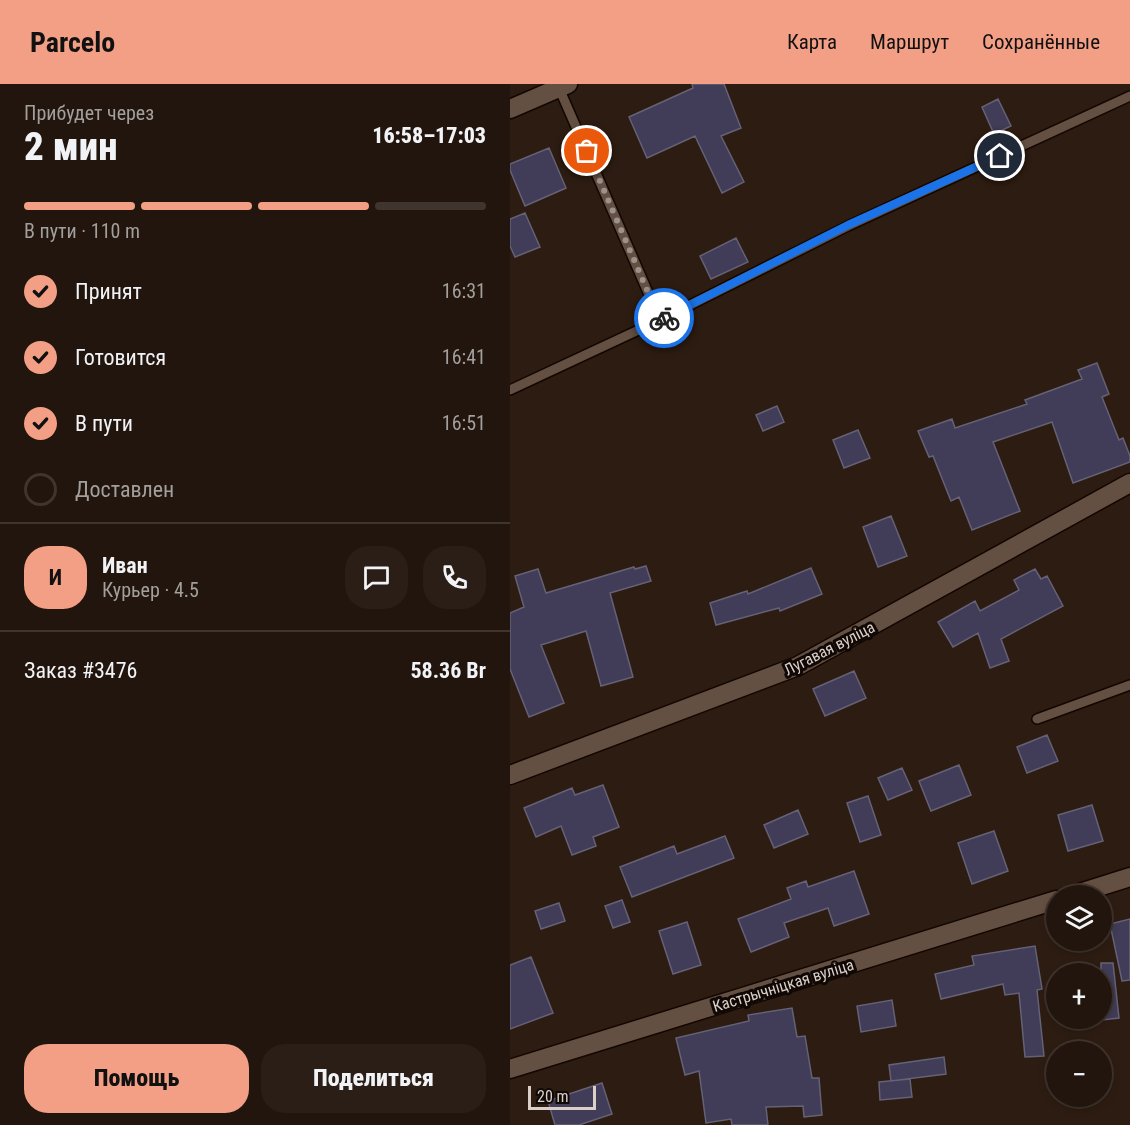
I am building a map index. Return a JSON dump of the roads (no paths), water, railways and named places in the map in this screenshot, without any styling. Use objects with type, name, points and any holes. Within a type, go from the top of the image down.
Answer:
[{"type":"street","points":[[510,109],[562,85]]},
{"type":"street","name":"Лугавая вуліца","points":[[510,775],[798,666],[1130,483]]},
{"type":"street","points":[[1105,885],[1130,877]]},
{"type":"street","name":"Кастрычніцкая вуліца","points":[[510,1069],[1046,903]]},
{"type":"lane","points":[[562,85],[660,320]]},
{"type":"lane","points":[[510,390],[660,320],[848,225],[1130,96]]},
{"type":"lane","points":[[1037,718],[1130,685]]}]
